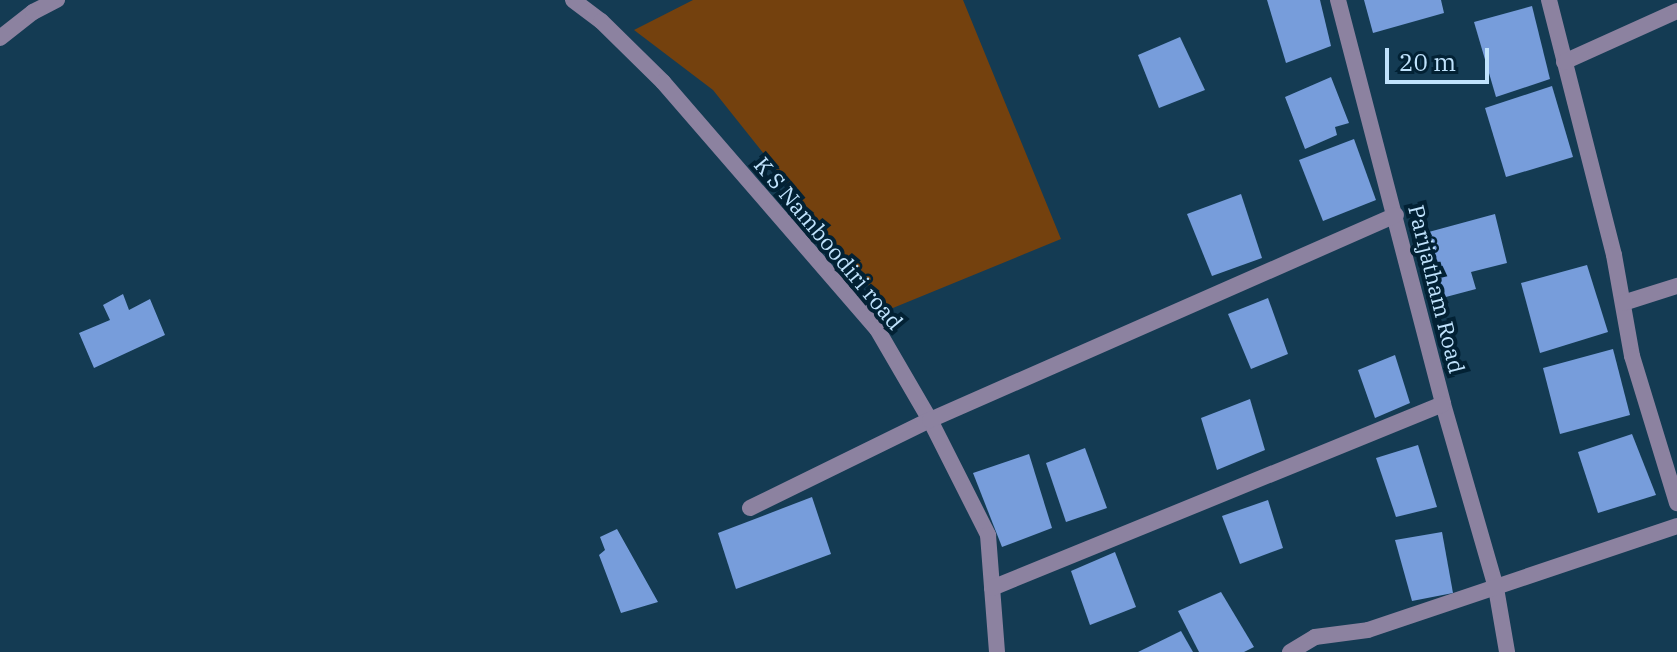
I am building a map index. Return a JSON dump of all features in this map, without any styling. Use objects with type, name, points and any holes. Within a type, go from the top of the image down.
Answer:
[{"type":"street","points":[[0,38],[33,12],[57,0]]},
{"type":"street","name":"K S Namboodiri road","points":[[573,0],[601,21],[663,82],[877,329],[930,420],[988,535],[997,652]]},
{"type":"street","name":"Parijatham Road","points":[[1338,0],[1443,404],[1496,588],[1507,652]]},
{"type":"street","points":[[1549,0],[1614,255],[1632,356],[1677,503]]},
{"type":"street","points":[[1564,62],[1677,11]]},
{"type":"street","points":[[750,508],[930,420],[1396,215]]},
{"type":"street","points":[[1623,303],[1677,286]]},
{"type":"street","points":[[992,588],[1443,404]]},
{"type":"street","points":[[1290,652],[1315,637],[1368,630],[1677,526]]},
{"type":"shaded area","points":[[693,0],[963,0],[1061,239],[888,310],[713,90],[634,30]]},
{"type":"building","points":[[1267,0],[1320,0],[1331,46],[1286,63]]},
{"type":"building","points":[[1364,0],[1441,0],[1444,13],[1373,33]]},
{"type":"building","points":[[1532,6],[1550,79],[1496,97],[1474,22]]},
{"type":"building","points":[[1180,37],[1205,90],[1159,108],[1138,55]]},
{"type":"building","points":[[1331,77],[1349,123],[1335,127],[1337,135],[1305,149],[1285,97]]},
{"type":"building","points":[[1552,86],[1573,157],[1506,177],[1485,108]]},
{"type":"building","points":[[1354,139],[1376,200],[1323,221],[1299,160]]},
{"type":"building","points":[[1241,194],[1262,258],[1212,276],[1187,214]]},
{"type":"building","points":[[1495,214],[1507,263],[1471,272],[1476,289],[1442,298],[1425,233]]},
{"type":"building","points":[[1587,265],[1608,332],[1540,353],[1521,283]]},
{"type":"building","points":[[123,294],[129,310],[150,299],[165,335],[94,368],[79,333],[110,320],[103,305]]},
{"type":"building","points":[[1268,298],[1288,354],[1251,369],[1228,314]]},
{"type":"building","points":[[1613,349],[1630,415],[1560,434],[1543,368]]},
{"type":"building","points":[[1395,355],[1410,403],[1375,418],[1358,370]]},
{"type":"building","points":[[1250,399],[1265,450],[1217,470],[1201,418]]},
{"type":"building","points":[[1632,434],[1656,495],[1598,513],[1578,452]]},
{"type":"building","points":[[1418,445],[1437,507],[1396,517],[1376,458]]},
{"type":"building","points":[[1085,448],[1107,508],[1066,522],[1046,463]]},
{"type":"building","points":[[1029,454],[1052,528],[1002,547],[973,473]]},
{"type":"building","points":[[812,497],[831,554],[736,589],[718,533]]},
{"type":"building","points":[[1268,500],[1283,548],[1240,564],[1222,516]]},
{"type":"building","points":[[617,529],[658,602],[621,613],[599,555],[605,550],[600,537]]},
{"type":"building","points":[[1442,532],[1453,593],[1412,601],[1395,540]]},
{"type":"building","points":[[1115,552],[1136,607],[1090,625],[1071,571]]},
{"type":"building","points":[[1221,592],[1254,647],[1244,652],[1199,652],[1178,611]]},
{"type":"building","points":[[1181,631],[1193,652],[1138,652]]}]
